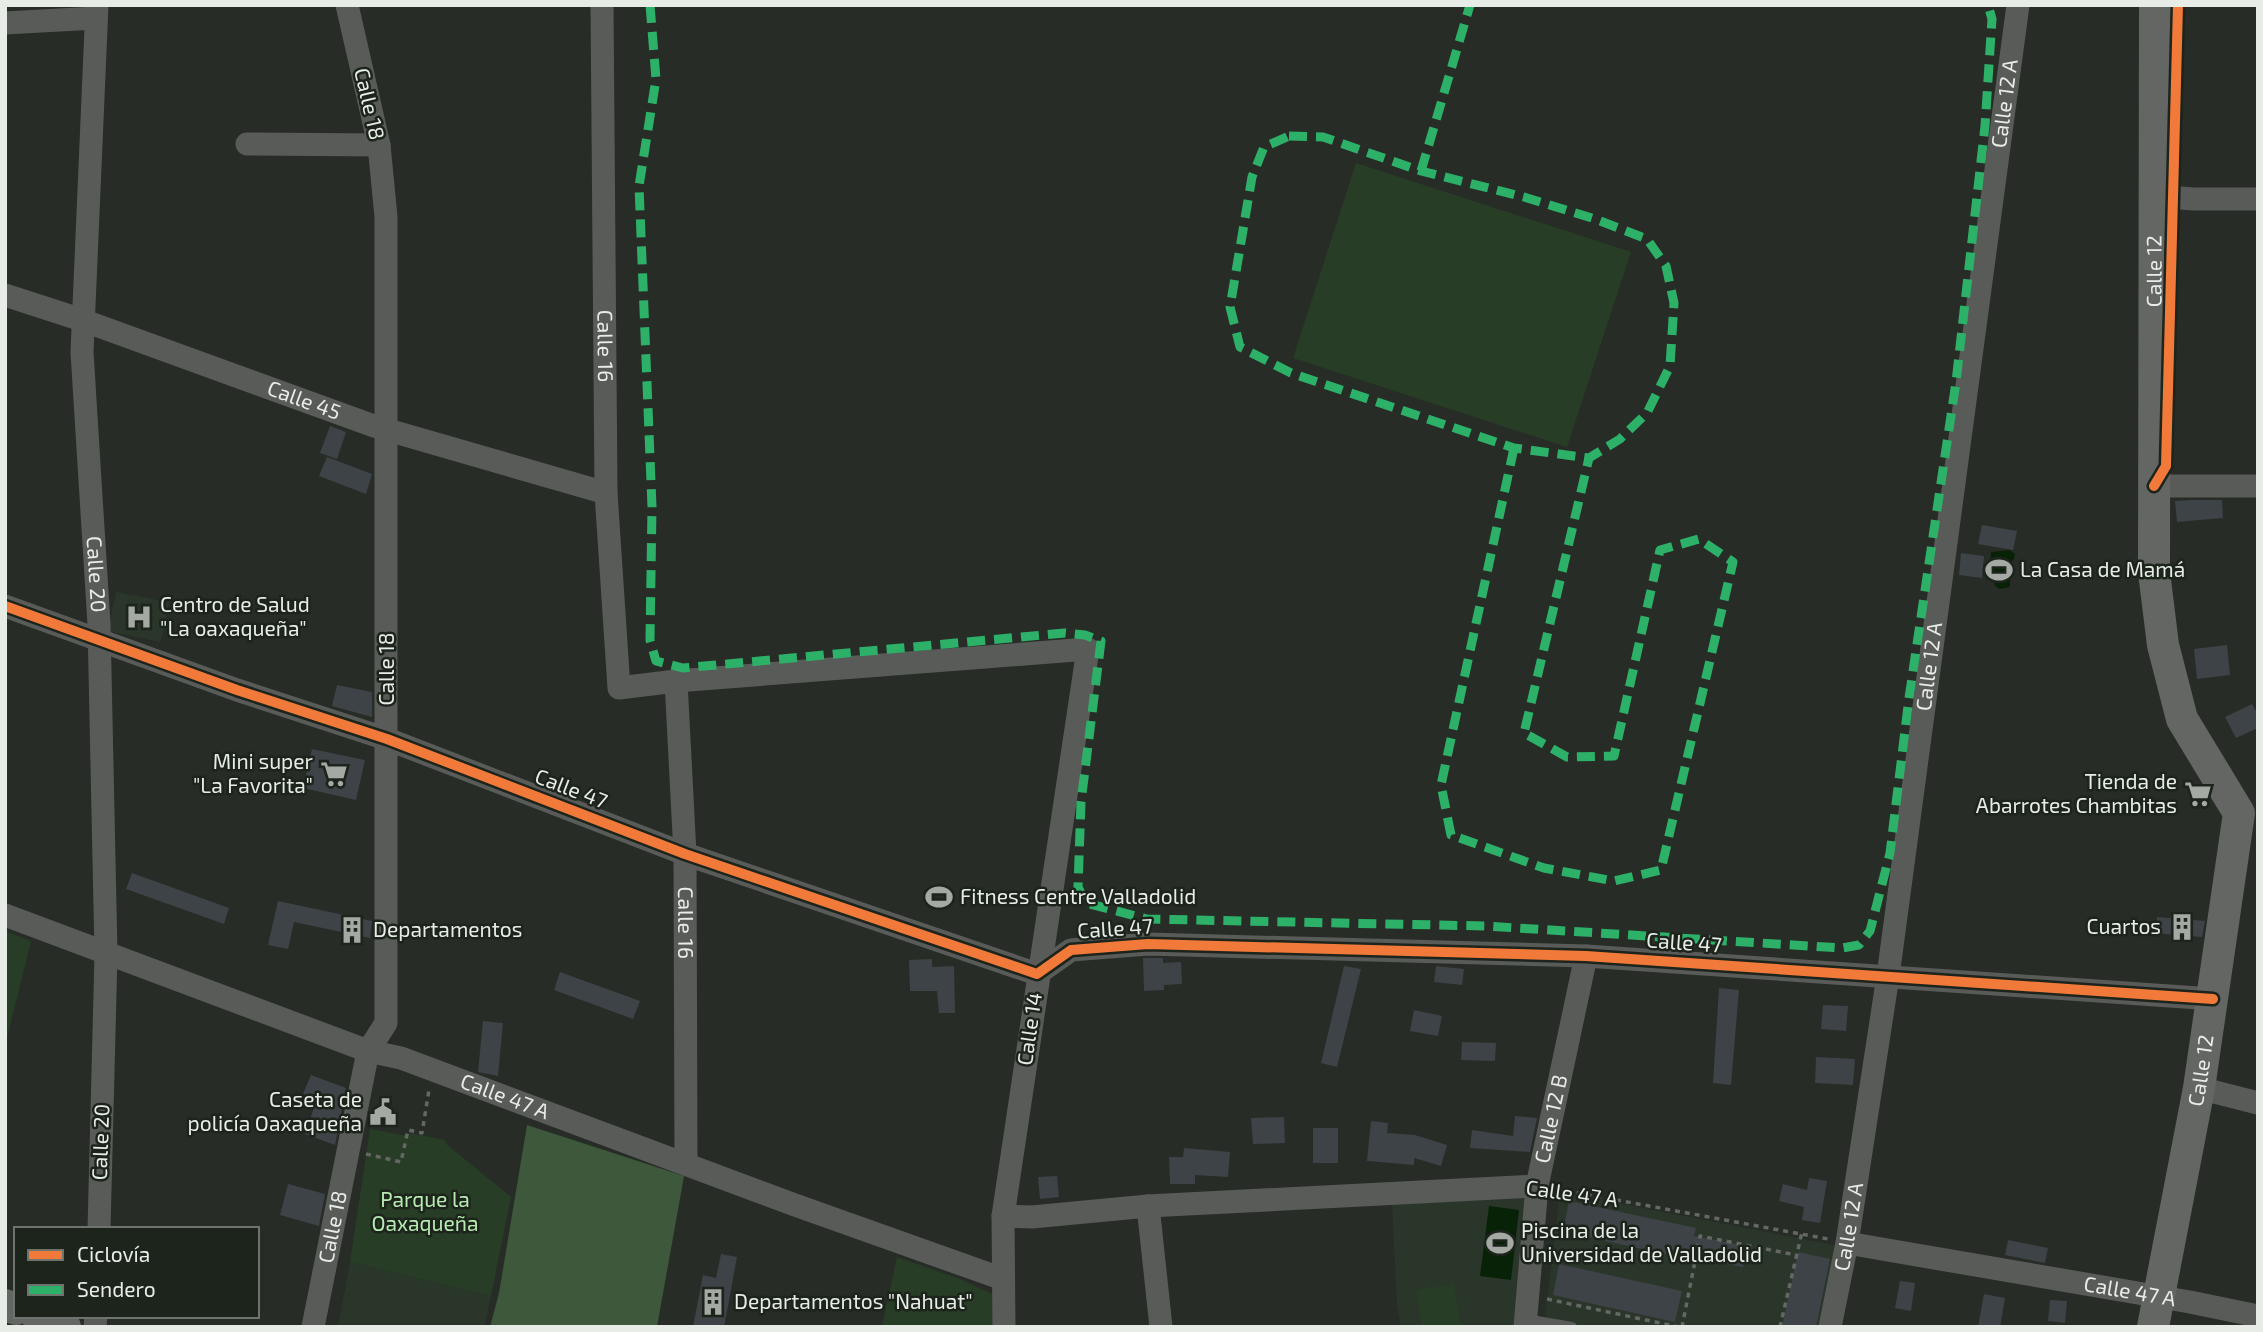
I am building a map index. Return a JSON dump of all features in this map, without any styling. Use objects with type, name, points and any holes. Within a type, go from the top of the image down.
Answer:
[{"type":"street","name":"Calle 18","points":[[313,1327],[368,1051],[386,1023],[386,217],[379,145],[347,5]]},
{"type":"street","name":"Calle 16","points":[[602,5],[606,493],[619,688],[676,681],[684,854],[686,1164]]},
{"type":"street","name":"Calle 12 A","points":[[1830,1327],[1847,1243],[1888,976],[2018,5]]},
{"type":"street","name":"Calle 12","points":[[2155,5],[2154,572],[2163,645],[2182,719],[2248,820],[2155,1312]]},
{"type":"street","points":[[5,23],[97,12]]},
{"type":"street","name":"Calle 20","points":[[97,12],[82,320],[99,640],[106,954],[99,1227]]},
{"type":"street","points":[[247,144],[379,145]]},
{"type":"street","points":[[2156,196],[2258,199]]},
{"type":"street","name":"Calle 45","points":[[5,295],[82,320],[385,430],[606,493]]},
{"type":"street","points":[[2154,486],[2258,486]]},
{"type":"street","name":"Calle 47","points":[[5,606],[237,690],[387,738],[684,854],[1039,963],[1072,950],[1148,944],[1586,956],[2213,999]]},
{"type":"street","name":"Calle 14","points":[[676,681],[1087,649],[1003,1216],[1004,1327]]},
{"type":"street","name":"Calle 47 A","points":[[5,915],[368,1051],[401,1058],[1003,1279]]},
{"type":"street","name":"Calle 12 B","points":[[1525,1323],[1537,1185],[1586,956]]},
{"type":"street","points":[[2199,1088],[2258,1103]]},
{"type":"street","name":"Calle 47 A","points":[[1003,1216],[1032,1217],[1149,1206],[1537,1185]]},
{"type":"street","points":[[1149,1206],[1161,1327]]},
{"type":"street","name":"Calle 47 A","points":[[1847,1243],[2155,1312],[2190,1302],[2258,1316]]},
{"type":"street","points":[[42,1318],[65,1327]]},
{"type":"lane","points":[[1525,1323],[1572,1327]]},
{"type":"path","points":[[347,1150],[401,1162],[408,1130],[422,1133],[432,1071]]},
{"type":"path","points":[[1780,1327],[1802,1232]]},
{"type":"path","points":[[1528,1295],[1681,1327],[1700,1236],[1796,1255]]},
{"type":"shaded area","name":"La Casa de Mamá","points":[[2010,550],[2015,554],[2014,559],[2005,568],[2010,587],[2000,589],[1995,586],[1990,563],[1991,552]]},
{"type":"shaded area","name":"Centro de Salud \"La oaxaqueña\"","points":[[116,592],[169,602],[161,642],[108,631]]},
{"type":"shaded area","points":[[527,1125],[684,1176],[657,1327],[490,1327],[499,1293]]},
{"type":"shaded area","points":[[1560,1192],[1844,1247],[1828,1327],[1544,1327]]},
{"type":"shaded area","points":[[1530,1198],[1517,1327],[1401,1327],[1397,1305],[1392,1204]]},
{"type":"shaded area","name":"Piscina de la Universidad de Valladolid","points":[[1489,1206],[1519,1210],[1511,1280],[1480,1276]]},
{"type":"shaded area","points":[[350,1262],[491,1296],[484,1327],[338,1327]]},
{"type":"green space","points":[[1356,163],[1631,252],[1567,447],[1293,358]]},
{"type":"green space","points":[[5,931],[31,941],[5,1046]]},
{"type":"green space","name":"Parque la Oaxaqueña","points":[[370,1129],[445,1140],[445,1143],[511,1197],[491,1296],[350,1262]]},
{"type":"green space","points":[[897,1257],[960,1279],[1000,1298],[998,1327],[882,1327]]},
{"type":"green space","points":[[1454,1284],[1461,1327],[1422,1327],[1416,1290]]},
{"type":"building","points":[[330,426],[346,432],[337,459],[320,453]]},
{"type":"building","points":[[327,457],[372,474],[366,494],[319,476]]},
{"type":"building","points":[[2222,500],[2223,518],[2177,522],[2175,501]]},
{"type":"building","points":[[1982,525],[2017,531],[2013,550],[1978,544]]},
{"type":"building","points":[[1961,553],[1984,556],[1982,578],[1959,575]]},
{"type":"building","points":[[2227,645],[2230,675],[2197,679],[2194,649]]},
{"type":"building","points":[[337,685],[372,692],[372,717],[332,706]]},
{"type":"building","points":[[2252,704],[2258,715],[2258,728],[2236,738],[2225,717]]},
{"type":"building","name":"Mini super \"La Favorita\"","points":[[312,749],[365,760],[356,800],[303,788]]},
{"type":"building","points":[[132,873],[229,908],[224,924],[126,889]]},
{"type":"building","name":"Departamentos","points":[[278,901],[372,921],[370,938],[294,922],[288,949],[268,945]]},
{"type":"building","name":"Cuartos","points":[[2157,917],[2205,921],[2202,937],[2155,933]]},
{"type":"building","points":[[1143,958],[1163,958],[1163,963],[1181,962],[1182,984],[1164,985],[1164,990],[1144,991]]},
{"type":"building","points":[[932,959],[932,967],[954,966],[955,1013],[939,1013],[937,991],[910,991],[909,960]]},
{"type":"building","points":[[1344,966],[1361,969],[1337,1067],[1321,1063]]},
{"type":"building","points":[[1436,966],[1464,969],[1462,985],[1434,982]]},
{"type":"building","points":[[560,972],[640,1001],[633,1019],[554,990]]},
{"type":"building","points":[[1719,988],[1739,990],[1731,1085],[1713,1083]]},
{"type":"building","points":[[1823,1005],[1848,1006],[1846,1031],[1821,1029]]},
{"type":"building","points":[[1414,1010],[1442,1016],[1438,1036],[1410,1031]]},
{"type":"building","points":[[483,1021],[503,1023],[498,1076],[478,1072]]},
{"type":"building","points":[[1462,1042],[1496,1043],[1495,1061],[1461,1060]]},
{"type":"building","points":[[1816,1057],[1855,1059],[1853,1085],[1815,1083]]},
{"type":"building","points":[[311,1075],[346,1088],[335,1145],[305,1134],[317,1099],[303,1094]]},
{"type":"building","points":[[1515,1116],[1537,1118],[1530,1152],[1470,1148],[1472,1130],[1513,1136]]},
{"type":"building","points":[[1284,1117],[1285,1143],[1253,1144],[1251,1118]]},
{"type":"building","points":[[1371,1121],[1388,1123],[1387,1133],[1415,1135],[1447,1145],[1441,1166],[1414,1158],[1414,1165],[1367,1161]]},
{"type":"building","points":[[1313,1128],[1338,1128],[1338,1163],[1313,1163]]},
{"type":"building","points":[[1184,1148],[1230,1152],[1228,1177],[1195,1175],[1195,1184],[1170,1184],[1169,1157],[1183,1157]]},
{"type":"building","points":[[1057,1176],[1059,1197],[1040,1199],[1038,1177]]},
{"type":"building","points":[[1809,1178],[1827,1181],[1820,1223],[1802,1220],[1804,1207],[1779,1201],[1783,1184],[1807,1190]]},
{"type":"building","points":[[288,1184],[325,1194],[319,1226],[280,1215]]},
{"type":"building","points":[[1569,1201],[1696,1228],[1694,1236],[1747,1246],[1743,1267],[1690,1257],[1689,1259],[1563,1232]]},
{"type":"building","points":[[2008,1240],[2048,1248],[2045,1263],[2005,1255]]},
{"type":"building","points":[[1798,1252],[1830,1259],[1816,1327],[1782,1327]]},
{"type":"building","name":"Departamentos \"Nahuat\"","points":[[721,1254],[737,1257],[724,1327],[693,1327],[703,1275],[716,1278]]},
{"type":"building","points":[[1559,1264],[1682,1291],[1675,1322],[1553,1295]]},
{"type":"building","points":[[1900,1281],[1915,1283],[1911,1311],[1895,1308]]},
{"type":"building","points":[[1984,1294],[2005,1298],[2000,1327],[1978,1327]]},
{"type":"building","points":[[2050,1300],[2067,1301],[2065,1323],[2048,1321]]},
{"type":"marked path","points":[[650,5],[656,79],[639,186],[652,507],[650,640],[656,661],[683,668],[1065,633],[1085,635],[1101,641],[1081,802],[1078,887],[1086,903],[1147,919],[1485,926],[1842,948],[1859,945],[1870,931],[1890,853],[1909,698],[1956,382],[1985,126],[1992,19],[1988,5]]},
{"type":"marked path","points":[[1421,171],[1470,5]]},
{"type":"marked path","points":[[1289,136],[1323,137],[1421,171],[1524,197],[1595,219],[1647,239],[1666,266],[1674,303],[1670,366],[1647,413],[1620,439],[1589,458],[1514,448],[1291,373],[1240,347],[1230,307],[1252,177],[1264,147],[1289,136]]},
{"type":"marked path","points":[[1514,448],[1441,785],[1451,835],[1544,868],[1614,881],[1661,870],[1733,562],[1699,539],[1660,550],[1614,756],[1567,757],[1524,733],[1589,458]]},
{"type":"cycle path","points":[[2154,486],[2166,466],[2178,5]]},
{"type":"cycle path","points":[[5,606],[237,690],[387,739],[685,854],[1037,974],[1071,950],[1148,944],[1586,956],[2213,999]]},
{"type":"place","name":"La Casa de Mamá","points":[[1999,570]]},
{"type":"place","name":"Centro de Salud \"La oaxaqueña\"","points":[[139,617]]},
{"type":"place","name":"Mini super \"La Favorita\"","points":[[334,774]]},
{"type":"place","name":"Tienda de Abarrotes Chambitas","points":[[2198,794]]},
{"type":"place","name":"Fitness Centre Valladolid","points":[[939,897]]},
{"type":"place","name":"Cuartos","points":[[2182,927]]},
{"type":"place","name":"Departamentos","points":[[352,930]]},
{"type":"place","name":"Caseta de policía Oaxaqueña","points":[[383,1112]]},
{"type":"place","name":"Piscina de la Universidad de Valladolid","points":[[1500,1243]]},
{"type":"place","name":"Departamentos \"Nahuat\"","points":[[713,1302]]}]
